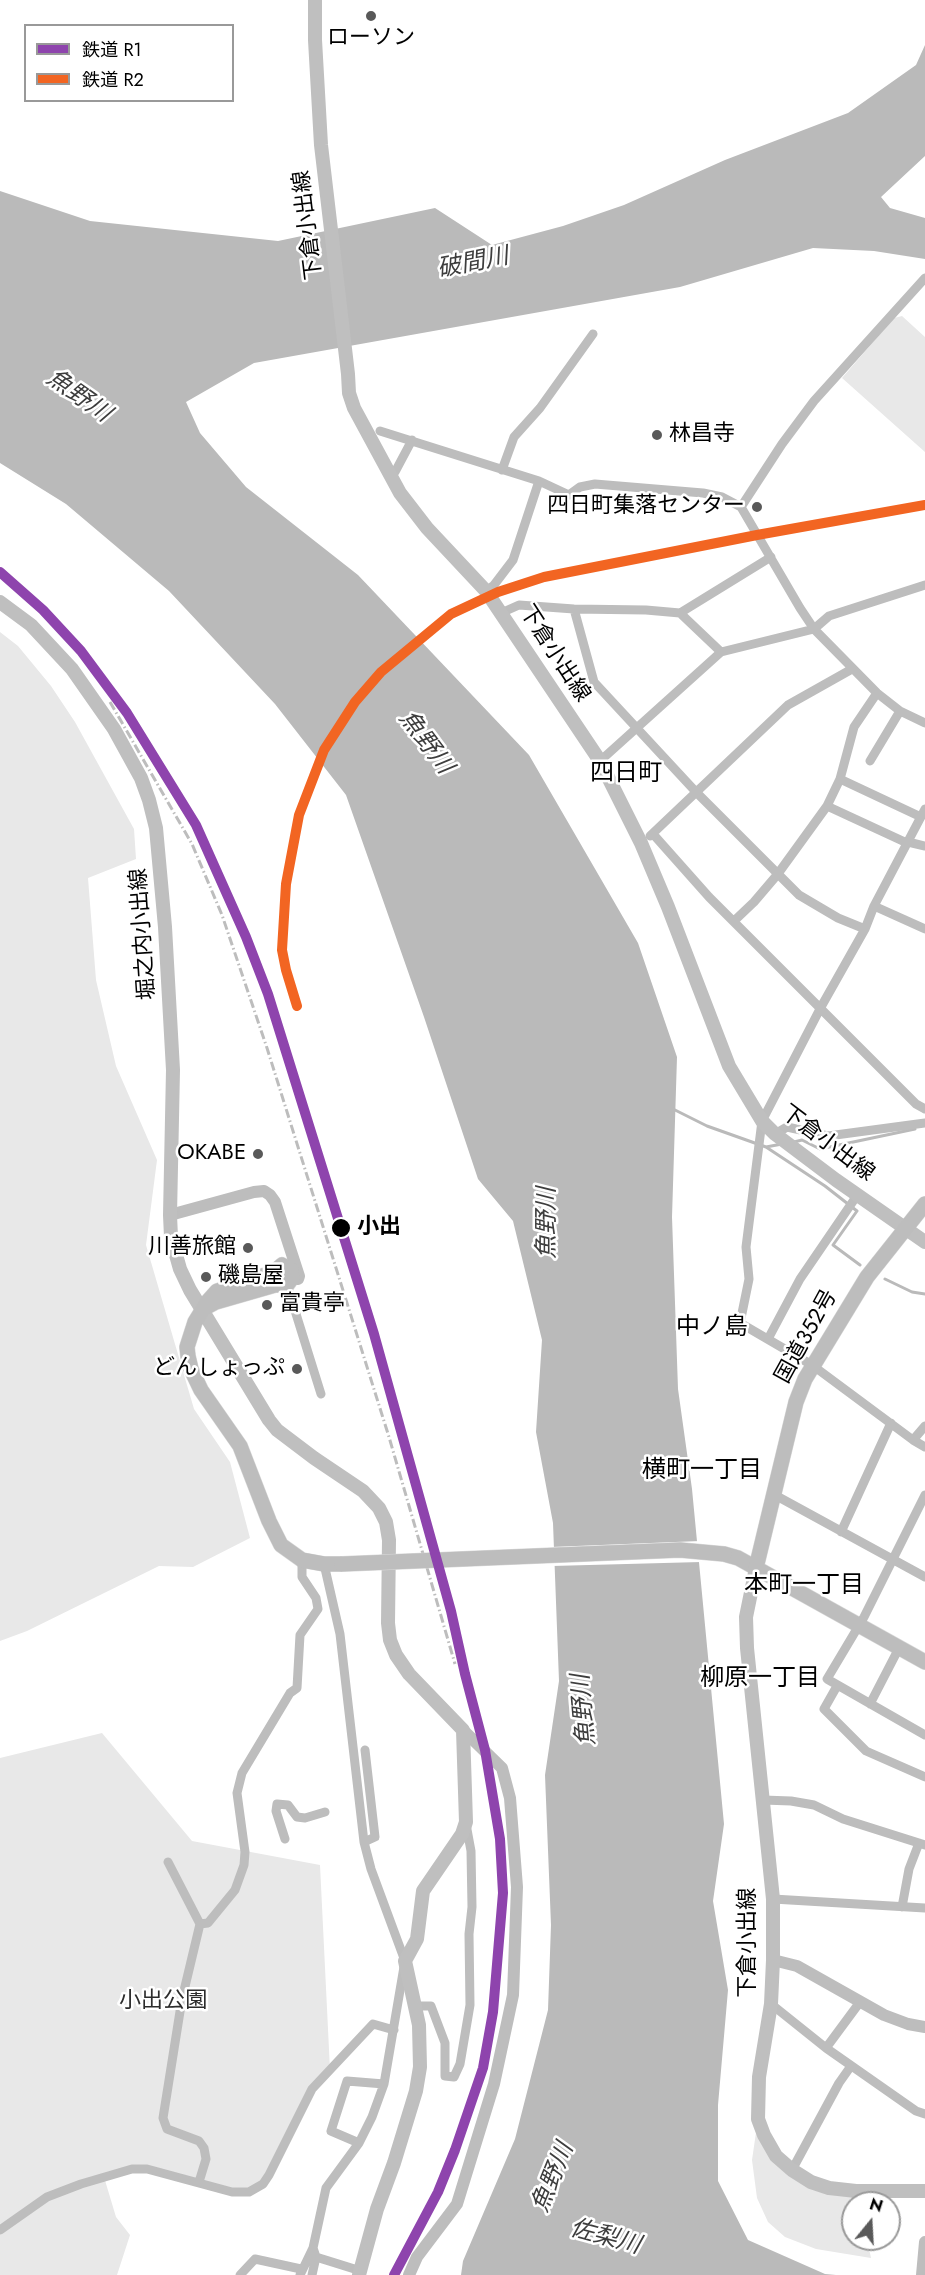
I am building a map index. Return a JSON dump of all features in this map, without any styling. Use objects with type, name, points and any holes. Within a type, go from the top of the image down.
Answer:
[{"type":"main road","name":"下倉小出線","points":[[315,0],[315,40],[322,152],[349,393],[354,408],[400,494],[427,528],[486,591],[600,761],[641,843],[729,1066],[762,1121],[854,1202],[907,1229],[925,1242]]},
{"type":"main road","name":"堀之内小出線","points":[[0,602],[31,625],[72,669],[114,729],[141,778],[149,800],[156,828],[160,868],[173,1049],[170,1215],[171,1237],[180,1269],[190,1290],[277,1430],[363,1491],[379,1508],[386,1522],[389,1540],[388,1623],[390,1640],[396,1655],[409,1674],[464,1730]]},
{"type":"main road","name":"国道352号","points":[[756,1568],[796,1402],[812,1365],[867,1277],[925,1204]]},
{"type":"main road","points":[[287,1285],[292,1278],[292,1273],[287,1266],[282,1265],[274,1272],[217,1292],[203,1309],[192,1329],[187,1347],[191,1369],[201,1390],[240,1446],[269,1521],[281,1545],[302,1560],[342,1564],[680,1550],[724,1554],[738,1558],[925,1662]]},
{"type":"main road","name":"下倉小出線","points":[[756,1568],[746,1617],[746,1638],[773,1899],[771,2004],[759,2077],[758,2119],[776,2156],[811,2182],[829,2188],[856,2191],[925,2191]]},
{"type":"main road","points":[[360,2273],[416,2091],[420,2042],[405,1961],[417,1939],[423,1891],[462,1834],[466,1822],[464,1730]]},
{"type":"street","points":[[741,507],[782,444],[814,401],[925,278]]},
{"type":"street","points":[[502,470],[514,437],[540,408],[593,334]]},
{"type":"street","points":[[381,431],[539,482],[569,495],[580,487],[595,484],[703,493],[722,497],[741,507],[814,629],[877,693],[900,711],[925,723]]},
{"type":"street","points":[[390,474],[395,472],[412,440]]},
{"type":"street","points":[[486,591],[494,585],[513,560],[539,482]]},
{"type":"street","points":[[501,613],[519,605],[680,613],[771,558]]},
{"type":"street","points":[[600,761],[721,652],[814,629],[829,616],[925,585]]},
{"type":"street","points":[[573,609],[594,682],[696,792],[799,895],[837,918],[865,928]]},
{"type":"street","points":[[680,613],[721,652]]},
{"type":"street","points":[[641,843],[788,705],[852,669]]},
{"type":"street","points":[[734,921],[754,902],[777,874],[827,806],[840,779],[854,727],[877,693]]},
{"type":"street","points":[[870,761],[900,711]]},
{"type":"street","points":[[840,779],[923,812],[865,928],[762,1121],[746,1247],[748,1279],[740,1323],[812,1365],[925,1447]]},
{"type":"street","points":[[827,806],[907,842],[925,846]]},
{"type":"street","points":[[653,834],[709,897],[916,1104],[925,1109]]},
{"type":"street","points":[[874,906],[925,929]]},
{"type":"street","points":[[775,1134],[787,1127],[828,1136],[925,1123]]},
{"type":"street","points":[[170,1215],[254,1192],[264,1191],[270,1195],[275,1202],[298,1276],[295,1284],[287,1285],[321,1394]]},
{"type":"street","points":[[768,1339],[800,1279],[854,1202]]},
{"type":"street","points":[[841,1532],[891,1423]]},
{"type":"street","points":[[913,1440],[925,1426]]},
{"type":"street","points":[[773,1494],[925,1577]]},
{"type":"street","points":[[925,1495],[859,1625],[827,1679],[925,1735]]},
{"type":"street","points":[[200,1924],[208,1923],[235,1890],[244,1865],[245,1852],[237,1793],[242,1773],[290,1693],[297,1688],[300,1635],[318,1609],[316,1598],[302,1577],[302,1560]]},
{"type":"street","points":[[312,2275],[326,2187],[359,2143],[372,2117],[384,2084],[405,1961],[371,1869],[364,1842],[340,1634],[324,1564]]},
{"type":"street","points":[[870,1704],[899,1648]]},
{"type":"street","points":[[837,1686],[824,1709],[866,1751],[925,1777]]},
{"type":"street","points":[[409,2275],[417,2258],[457,2204],[494,2084],[513,1995],[517,1887],[510,1798],[502,1768],[464,1730]]},
{"type":"street","points":[[364,1842],[375,1838],[365,1750]]},
{"type":"street","points":[[763,1800],[814,1805],[843,1819],[922,1844],[909,1869],[902,1907]]},
{"type":"street","points":[[285,1839],[276,1810],[277,1804],[288,1806],[297,1816],[305,1818],[325,1812]]},
{"type":"street","points":[[415,2006],[430,2007],[445,2043],[445,2076],[454,2077],[460,2064],[470,2005],[469,1934],[472,1907],[471,1862],[466,1822]]},
{"type":"street","points":[[168,1862],[200,1924],[182,1999],[163,2118],[167,2129],[199,2141],[204,2148],[206,2159],[200,2182]]},
{"type":"street","points":[[773,1899],[925,1908]]},
{"type":"street","points":[[773,1960],[797,1966],[884,2015],[908,2024],[925,2026]]},
{"type":"street","points":[[825,2048],[860,2002]]},
{"type":"street","points":[[771,2004],[825,2048],[916,2111],[925,2114]]},
{"type":"street","points":[[0,2230],[47,2197],[132,2169],[147,2169],[232,2192],[249,2192],[262,2184],[269,2175],[312,2089],[373,2024],[394,2030]]},
{"type":"street","points":[[792,2170],[839,2083],[851,2066]]},
{"type":"street","points":[[359,2143],[331,2131],[347,2081],[384,2084]]},
{"type":"street","points":[[921,2275],[925,2242]]},
{"type":"street","points":[[314,2252],[360,2273]]},
{"type":"street","points":[[240,2275],[255,2259],[300,2272],[314,2252]]},
{"type":"green space","points":[[902,316],[925,337],[925,452],[842,378],[894,318]]},
{"type":"green space","points":[[0,632],[18,646],[51,686],[75,722],[134,829],[136,859],[88,878],[96,980],[116,1066],[157,1160],[146,1245],[194,1409],[230,1462],[250,1538],[193,1567],[159,1566],[27,1631],[0,1641]]},
{"type":"green space","name":"小出公園","points":[[102,1733],[192,1841],[320,1865],[330,2070],[312,2089],[269,2175],[249,2192],[147,2169],[104,2177],[116,2217],[130,2235],[117,2275],[0,2275],[0,1758]]},
{"type":"green space","points":[[758,2119],[792,2170],[856,2191],[841,2191],[841,2251],[870,2251],[871,2258],[816,2249],[785,2237],[768,2222],[757,2198],[752,2160]]},
{"type":"water","points":[[925,45],[925,156],[881,197],[890,208],[925,218],[925,259],[874,251],[813,248],[680,287],[254,363],[186,402],[200,433],[246,487],[358,575],[529,755],[638,943],[677,1057],[672,1217],[678,1389],[692,1489],[724,1824],[713,1901],[728,1990],[718,2105],[718,2181],[748,2240],[825,2274],[836,2275],[461,2275],[463,2261],[515,2139],[548,2010],[551,1925],[545,1775],[559,1681],[553,1523],[536,1432],[542,1340],[513,1221],[478,1179],[346,795],[275,704],[169,591],[66,504],[0,463],[0,191],[90,221],[278,241],[435,208],[492,245],[563,226],[624,205],[725,160],[848,113],[916,65]]},
{"type":"pier","points":[[700,1541],[701,1562],[552,1566],[551,1547]]},
{"type":"waterway","points":[[673,1109],[707,1126],[766,1147],[825,1186],[857,1211],[833,1245],[860,1265]]},
{"type":"waterway","points":[[794,1142],[802,1140],[820,1149],[915,1129]]},
{"type":"waterway","points":[[766,1147],[782,1144]]},
{"type":"waterway","points":[[885,1279],[912,1292],[925,1294]]},
{"type":"railway","points":[[0,572],[43,610],[81,651],[127,713],[196,825],[246,937],[268,994],[374,1334],[451,1611],[485,1750],[500,1839],[503,1893],[493,2012],[483,2068],[455,2150],[438,2192],[394,2275]]},
{"type":"railway","points":[[110,702],[192,844],[222,915],[267,1048],[389,1437],[455,1664]]},
{"type":"rail line","name":"R2","points":[[297,1006],[282,950],[286,884],[299,815],[324,750],[355,702],[381,672],[451,614],[498,592],[544,577],[925,505]]},
{"type":"rail line","name":"R1","points":[[0,572],[43,610],[81,651],[127,713],[196,825],[246,937],[268,994],[374,1334],[451,1611],[485,1750],[500,1839],[503,1893],[493,2012],[483,2068],[455,2150],[438,2192],[394,2275]]},
{"type":"place","name":"ローソン","points":[[371,16]]},
{"type":"place","name":"林昌寺","points":[[657,435]]},
{"type":"place","name":"四日町集落センター","points":[[757,507]]},
{"type":"place","name":"OKABE","points":[[258,1154]]},
{"type":"place","name":"小出","points":[[341,1228]]},
{"type":"place","name":"川善旅館","points":[[248,1248]]},
{"type":"place","name":"磯島屋","points":[[206,1277]]},
{"type":"place","name":"富貴亭","points":[[267,1305]]},
{"type":"place","name":"どんしょっぷ","points":[[297,1369]]},
{"type":"district","name":"四日町","points":[[626,774]]},
{"type":"district","name":"中ノ島","points":[[712,1328]]},
{"type":"district","name":"横町一丁目","points":[[702,1471]]},
{"type":"district","name":"本町一丁目","points":[[804,1586]]},
{"type":"district","name":"柳原一丁目","points":[[760,1679]]},
{"type":"water label","name":"破間川","points":[[473,264]]},
{"type":"water label","name":"魚野川","points":[[78,397]]},
{"type":"water label","name":"魚野川","points":[[425,743]]},
{"type":"water label","name":"魚野川","points":[[548,1223]]},
{"type":"water label","name":"魚野川","points":[[585,1710]]},
{"type":"water label","name":"魚野川","points":[[554,2178]]},
{"type":"water label","name":"佐梨川","points":[[605,2238]]}]
